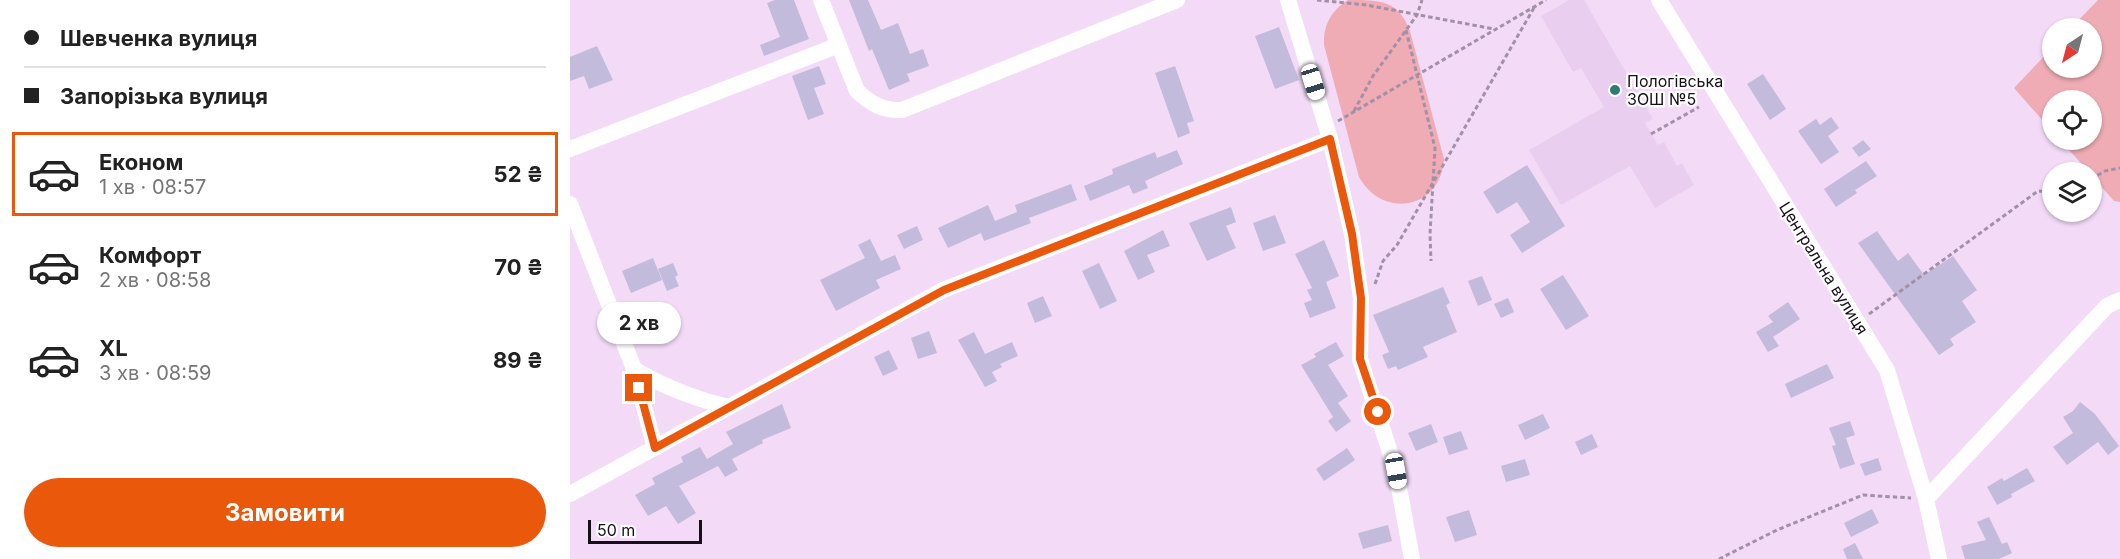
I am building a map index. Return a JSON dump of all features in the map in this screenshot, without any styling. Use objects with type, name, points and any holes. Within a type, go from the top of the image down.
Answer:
[{"type":"street","points":[[821,0],[857,91],[879,108],[890,111],[902,110],[1177,0]]},
{"type":"street","points":[[1288,0],[1328,133],[1352,234],[1361,298],[1360,359],[1396,471],[1412,559]]},
{"type":"street","name":"Центральна вулиця","points":[[1659,0],[1887,370],[1926,499],[1939,559]]},
{"type":"street","points":[[570,149],[839,45]]},
{"type":"street","points":[[570,494],[944,290],[1328,133]]},
{"type":"street","points":[[570,204],[634,369],[655,448]]},
{"type":"street","points":[[1926,499],[2107,306],[2120,300]]},
{"type":"street","points":[[634,369],[678,392],[729,407]]},
{"type":"path","points":[[1317,0],[1366,5],[1496,30]]},
{"type":"path","points":[[1353,113],[1373,76],[1417,15],[1422,0]]},
{"type":"path","points":[[1328,133],[1353,113],[1546,0]]},
{"type":"path","points":[[1374,291],[1376,278],[1383,261],[1397,245],[1535,6]]},
{"type":"path","points":[[1406,30],[1435,148],[1430,234],[1431,261]]},
{"type":"path","points":[[1651,134],[1699,107]]},
{"type":"path","points":[[2102,173],[2120,168]]},
{"type":"path","points":[[1858,323],[2038,191],[2042,191]]},
{"type":"path","points":[[1719,559],[1777,530],[1863,495],[1926,499]]},
{"type":"shaded area","points":[[1348,0],[1370,0],[1387,4],[1400,13],[1410,31],[1444,159],[1440,176],[1433,189],[1422,198],[1409,203],[1396,203],[1382,199],[1369,191],[1359,177],[1324,45],[1329,19]]},
{"type":"shaded area","name":"Пологівська ЗОШ №5","points":[[1569,0],[1584,0],[1653,119],[1645,123],[1658,145],[1664,142],[1677,166],[1682,163],[1694,185],[1655,208],[1630,166],[1561,205],[1529,150],[1604,107],[1581,68],[1573,72],[1541,16]]},
{"type":"shaded area","points":[[2098,0],[2120,0],[2120,202],[2114,201],[2102,187],[2102,162],[2080,162],[2069,150],[2102,150],[2102,90],[2042,90],[2042,120],[2014,88],[2042,59],[2042,78],[2102,78],[2102,18],[2081,18]]},
{"type":"building","points":[[775,0],[794,0],[809,39],[764,56],[760,45],[780,37],[767,3]]},
{"type":"building","points":[[849,0],[868,0],[881,30],[898,23],[910,54],[923,49],[929,66],[907,74],[910,81],[889,90],[872,49],[869,51]]},
{"type":"building","points":[[1279,27],[1299,80],[1275,89],[1255,36]]},
{"type":"building","points":[[597,46],[613,80],[589,89],[584,76],[570,81],[570,57]]},
{"type":"building","points":[[819,66],[826,84],[814,88],[824,114],[808,120],[792,76]]},
{"type":"building","points":[[1175,66],[1194,121],[1187,123],[1190,133],[1178,138],[1155,73]]},
{"type":"building","points":[[1763,74],[1786,109],[1770,120],[1747,84]]},
{"type":"building","points":[[1831,117],[1839,128],[1828,136],[1839,152],[1821,164],[1798,131],[1816,119],[1820,125]]},
{"type":"building","points":[[1863,140],[1871,149],[1859,157],[1852,148]]},
{"type":"building","points":[[1177,150],[1183,164],[1145,181],[1148,188],[1133,194],[1129,185],[1090,201],[1084,186],[1113,174],[1112,169],[1155,152],[1157,158]]},
{"type":"building","points":[[1866,161],[1877,176],[1855,190],[1857,193],[1836,207],[1824,189]]},
{"type":"building","points":[[1527,165],[1565,226],[1522,253],[1510,235],[1530,222],[1517,202],[1497,214],[1483,192]]},
{"type":"building","points":[[1071,184],[1077,200],[1029,218],[1031,223],[984,241],[981,233],[948,248],[938,228],[988,205],[995,221],[1017,212],[1015,205]]},
{"type":"building","points":[[1231,207],[1236,222],[1226,226],[1236,248],[1207,261],[1189,223]]},
{"type":"building","points":[[1275,215],[1286,243],[1263,251],[1253,223]]},
{"type":"building","points":[[917,226],[923,240],[904,249],[897,235]]},
{"type":"building","points":[[1163,230],[1170,246],[1147,255],[1155,272],[1138,280],[1124,251]]},
{"type":"building","points":[[1877,231],[1898,261],[1908,253],[1924,275],[1953,256],[1977,290],[1962,301],[1976,322],[1950,339],[1954,345],[1939,355],[1858,243]]},
{"type":"building","points":[[870,239],[881,261],[895,255],[901,269],[876,280],[880,288],[836,311],[820,280],[865,258],[858,245]]},
{"type":"building","points":[[1324,240],[1339,276],[1326,282],[1336,308],[1310,318],[1304,303],[1312,300],[1307,290],[1312,288],[1295,254]]},
{"type":"building","points":[[653,258],[662,280],[631,293],[622,271]]},
{"type":"building","points":[[673,263],[678,275],[675,277],[679,286],[667,291],[658,269]]},
{"type":"building","points":[[1099,263],[1117,301],[1100,309],[1082,271]]},
{"type":"building","points":[[1563,275],[1589,316],[1566,330],[1540,289]]},
{"type":"building","points":[[1482,276],[1492,300],[1478,306],[1468,281]]},
{"type":"building","points":[[1443,287],[1450,303],[1446,305],[1457,332],[1423,347],[1428,357],[1398,370],[1396,366],[1388,369],[1382,355],[1389,352],[1373,315]]},
{"type":"building","points":[[1043,296],[1052,316],[1035,323],[1027,303]]},
{"type":"building","points":[[1508,298],[1514,312],[1501,318],[1494,304]]},
{"type":"building","points":[[1788,302],[1800,319],[1773,337],[1779,346],[1768,352],[1756,332],[1773,322],[1768,316]]},
{"type":"building","points":[[929,331],[937,353],[918,359],[911,338]]},
{"type":"building","points":[[974,332],[985,354],[1012,342],[1018,356],[1000,364],[1002,367],[992,372],[997,381],[985,387],[958,340]]},
{"type":"building","points":[[1336,342],[1344,356],[1328,365],[1348,396],[1338,403],[1351,421],[1336,432],[1328,421],[1333,417],[1301,365],[1316,357],[1314,354]]},
{"type":"building","points":[[889,350],[898,369],[883,376],[874,357]]},
{"type":"building","points":[[1827,364],[1834,378],[1791,398],[1785,384]]},
{"type":"building","points":[[2080,402],[2095,414],[2119,446],[2108,455],[2098,442],[2067,465],[2053,447],[2073,433],[2063,417],[2073,411]]},
{"type":"building","points":[[782,404],[791,428],[762,440],[763,443],[732,459],[738,470],[725,477],[718,466],[679,486],[696,513],[678,524],[666,506],[648,516],[635,495],[655,484],[652,478],[683,462],[681,457],[700,447],[707,459],[733,444],[726,432]]},
{"type":"building","points":[[1543,414],[1550,428],[1525,440],[1518,425]]},
{"type":"building","points":[[1850,421],[1855,435],[1846,438],[1855,464],[1840,469],[1832,446],[1836,445],[1829,428]]},
{"type":"building","points":[[1431,424],[1438,442],[1416,451],[1408,433]]},
{"type":"building","points":[[1461,431],[1468,449],[1449,455],[1443,437]]},
{"type":"building","points":[[1592,434],[1598,447],[1581,455],[1575,442]]},
{"type":"building","points":[[1347,448],[1355,460],[1324,481],[1316,469]]},
{"type":"building","points":[[1878,458],[1882,470],[1865,476],[1860,464]]},
{"type":"building","points":[[1525,459],[1530,475],[1506,482],[1501,466]]},
{"type":"building","points":[[2027,468],[2035,481],[2011,494],[2012,497],[1997,505],[1987,487],[2002,478],[2004,481]]},
{"type":"building","points":[[1872,509],[1879,523],[1851,537],[1844,523]]},
{"type":"building","points":[[1469,510],[1477,535],[1455,542],[1446,517]]},
{"type":"building","points":[[1989,517],[2002,544],[2007,542],[2012,553],[1999,559],[1965,559],[1961,546],[1986,540],[1977,522]]},
{"type":"building","points":[[1388,525],[1392,541],[1363,549],[1358,533]]},
{"type":"building","points":[[1855,543],[1863,559],[1847,559],[1843,549]]},
{"type":"place","name":"Пологівська ЗОШ №5","points":[[1615,90]]},
{"type":"route","points":[[639,388],[655,448],[944,290],[1330,139],[1352,234],[1361,298],[1360,359],[1378,412]]}]
